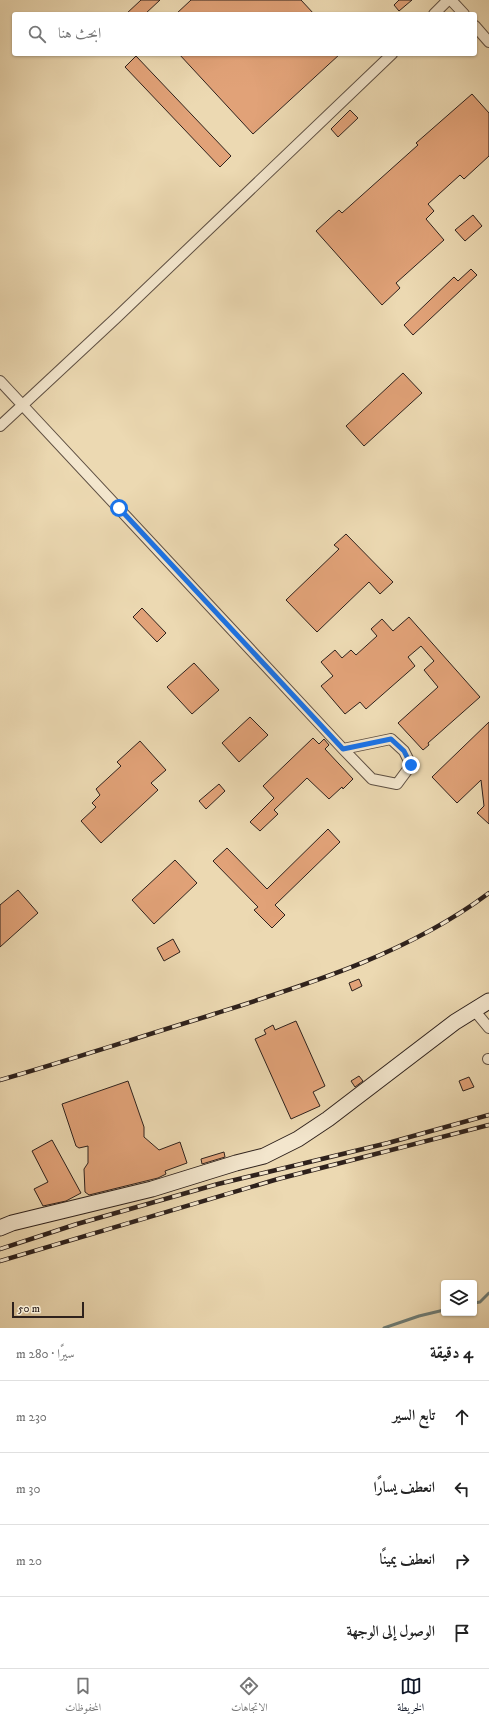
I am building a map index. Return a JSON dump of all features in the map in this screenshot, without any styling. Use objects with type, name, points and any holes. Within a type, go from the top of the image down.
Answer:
[{"type":"street","points":[[436,12],[450,0],[462,12]]},
{"type":"street","points":[[477,28],[489,42]]},
{"type":"street","points":[[0,426],[390,56]]},
{"type":"street","points":[[0,381],[343,749],[372,779],[397,784],[411,765],[404,751],[391,739],[343,749]]},
{"type":"street","points":[[0,1228],[12,1223],[152,1189],[264,1156],[298,1139],[328,1119],[455,1022],[489,1001]]},
{"type":"street","points":[[474,1010],[489,1028]]},
{"type":"building","points":[[141,0],[160,0],[147,12],[128,12]]},
{"type":"building","points":[[191,0],[301,0],[312,12],[178,12]]},
{"type":"building","points":[[399,0],[412,0],[399,11],[394,5]]},
{"type":"building","points":[[136,56],[231,156],[220,167],[125,67]]},
{"type":"building","points":[[181,56],[338,56],[253,134]]},
{"type":"building","points":[[472,94],[489,113],[489,156],[464,179],[460,175],[428,204],[434,211],[426,219],[444,240],[396,283],[400,288],[382,305],[316,231],[339,210],[342,213],[418,145],[416,143]]},
{"type":"building","points":[[350,110],[358,118],[338,137],[331,129]]},
{"type":"building","points":[[473,215],[482,226],[465,241],[455,230]]},
{"type":"building","points":[[471,269],[477,275],[413,335],[404,325],[454,277],[458,281]]},
{"type":"building","points":[[403,373],[422,393],[364,446],[346,426]]},
{"type":"building","points":[[346,534],[393,582],[380,594],[369,582],[317,632],[286,600],[339,549],[334,545]]},
{"type":"building","points":[[142,608],[166,633],[157,642],[133,617]]},
{"type":"building","points":[[409,617],[480,697],[428,743],[429,745],[423,750],[398,723],[438,687],[424,670],[434,661],[421,646],[408,657],[415,666],[366,709],[360,702],[345,714],[321,686],[333,676],[321,662],[335,650],[342,658],[351,650],[356,655],[377,636],[371,629],[382,619],[393,631]]},
{"type":"building","points":[[194,663],[219,690],[192,714],[167,687]]},
{"type":"building","points":[[250,717],[268,735],[239,762],[222,743]]},
{"type":"building","points":[[489,722],[489,824],[477,813],[484,806],[481,780],[457,803],[432,777]]},
{"type":"building","points":[[313,738],[319,744],[324,739],[329,745],[325,749],[353,779],[343,789],[342,787],[329,799],[307,778],[274,810],[278,814],[260,831],[250,822],[274,798],[263,786]]},
{"type":"building","points":[[140,741],[166,770],[151,783],[158,790],[101,843],[81,821],[96,807],[92,803],[100,795],[96,789],[121,766],[117,762]]},
{"type":"building","points":[[219,784],[225,791],[206,809],[199,801]]},
{"type":"building","points":[[328,829],[340,842],[275,905],[285,915],[272,928],[254,910],[258,907],[213,861],[227,848],[267,889]]},
{"type":"building","points":[[175,860],[197,883],[154,924],[132,900]]},
{"type":"building","points":[[18,890],[38,913],[0,947],[0,905]]},
{"type":"building","points":[[173,939],[180,952],[164,961],[157,948]]},
{"type":"building","points":[[359,979],[362,986],[352,991],[349,983]]},
{"type":"building","points":[[296,1021],[325,1086],[313,1092],[320,1106],[291,1119],[255,1039],[266,1034],[264,1030],[273,1025],[275,1030]]},
{"type":"building","points":[[359,1076],[363,1081],[355,1087],[351,1081]]},
{"type":"building","points":[[469,1077],[474,1087],[463,1091],[459,1081]]},
{"type":"building","points":[[128,1081],[144,1127],[144,1137],[159,1150],[180,1142],[187,1163],[165,1171],[166,1174],[158,1178],[89,1195],[85,1192],[84,1169],[88,1163],[88,1146],[79,1148],[76,1146],[62,1104]]},
{"type":"building","points":[[52,1140],[81,1193],[66,1201],[43,1206],[34,1189],[48,1182],[32,1151]]},
{"type":"building","points":[[224,1152],[225,1157],[202,1164],[201,1159]]},
{"type":"waterway","points":[[477,1302],[480,1302],[489,1293]]},
{"type":"waterway","points":[[384,1328],[419,1316],[441,1311]]},
{"type":"railway","points":[[0,1080],[318,980],[389,951],[424,934],[457,915],[489,893]]},
{"type":"railway","points":[[0,1249],[77,1224],[218,1184],[388,1143],[489,1115]]},
{"type":"railway","points":[[0,1261],[278,1179],[489,1125]]},
{"type":"route","points":[[119,508],[343,749],[391,739],[404,751],[411,765]]}]
